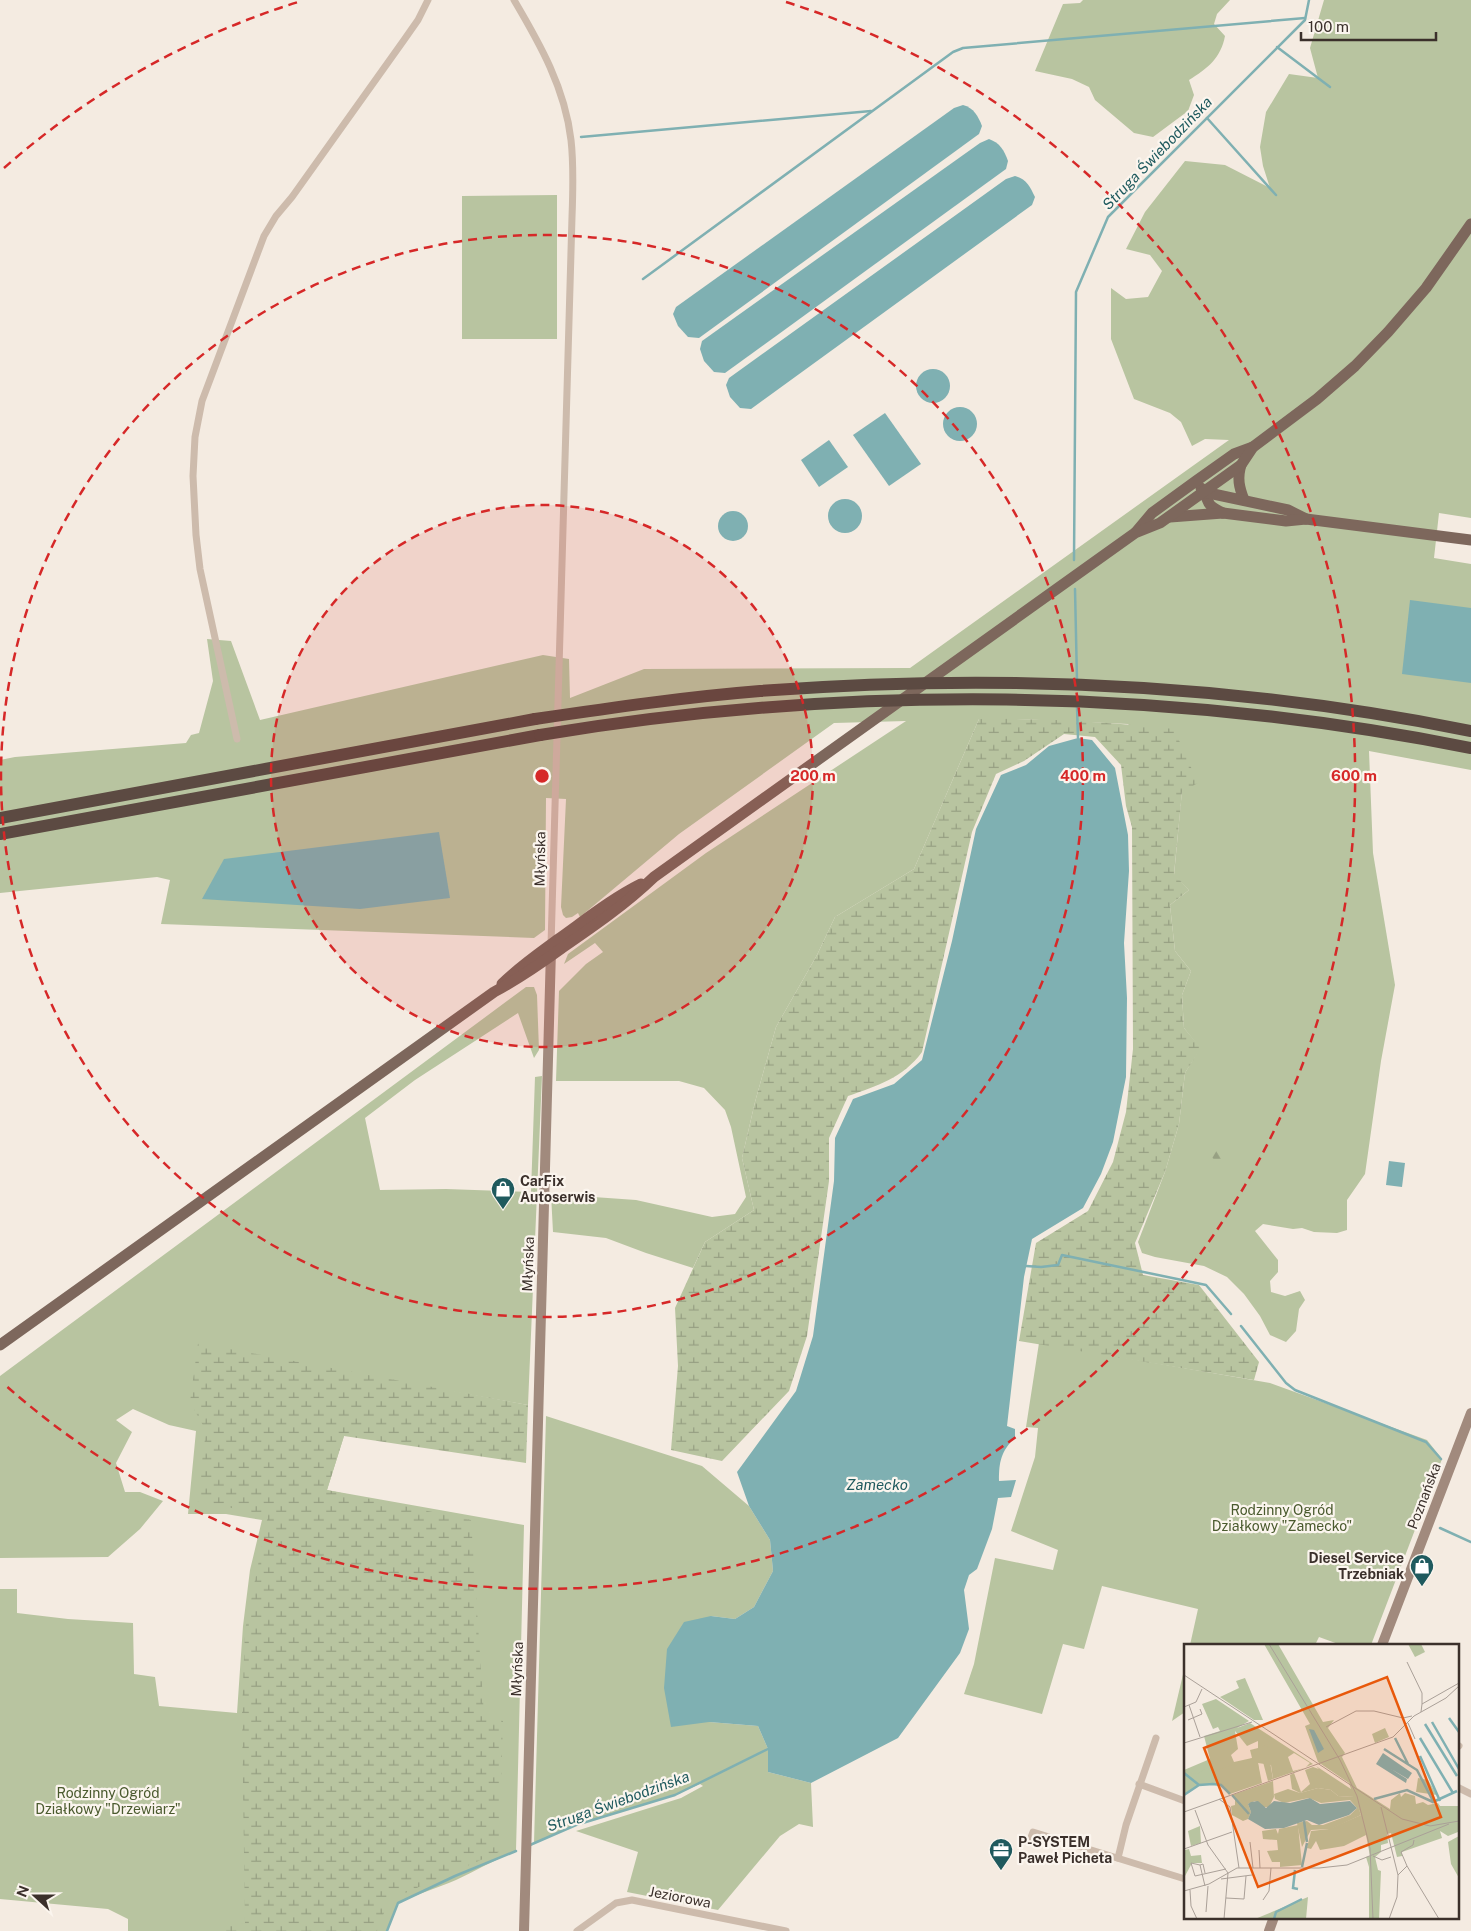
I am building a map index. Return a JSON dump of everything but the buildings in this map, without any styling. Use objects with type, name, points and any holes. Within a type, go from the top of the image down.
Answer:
[{"type":"highway","points":[[0,818],[535,719],[758,691],[878,684],[990,683],[1144,689],[1278,701],[1398,718],[1471,731]]},
{"type":"highway","points":[[0,834],[540,735],[692,714],[820,703],[981,699],[1143,705],[1280,717],[1395,734],[1471,748]]},
{"type":"main road","points":[[0,1345],[494,992],[518,979],[551,951],[632,898],[654,877],[1135,533],[1160,523],[1241,464],[1254,447],[1317,399],[1373,349],[1426,288],[1471,224]]},
{"type":"main road","points":[[1135,533],[1152,513],[1196,481],[1234,454],[1254,447]]},
{"type":"main road","points":[[1241,464],[1238,485],[1244,500]]},
{"type":"main road","points":[[1196,481],[1204,492],[1208,504],[1212,508],[1224,513]]},
{"type":"main road","points":[[1204,492],[1288,510],[1306,519]]},
{"type":"main road","points":[[1169,517],[1224,513],[1286,522],[1306,519],[1471,540]]},
{"type":"street","points":[[237,739],[200,570],[196,535],[193,476],[195,437],[202,401],[264,236],[276,216],[292,197],[418,20],[428,0]]},
{"type":"street","name":"Młyńska","points":[[514,0],[542,47],[556,80],[565,110],[572,156],[562,598],[524,1931]]},
{"type":"street","name":"Poznańska","points":[[1382,1644],[1471,1413]]},
{"type":"street","points":[[1118,1858],[1126,1825],[1156,1738]]},
{"type":"street","points":[[1140,1784],[1184,1801]]},
{"type":"street","points":[[1458,1788],[1471,1794]]},
{"type":"street","points":[[1030,1840],[1033,1832],[1184,1879]]},
{"type":"street","name":"Jeziorowa","points":[[577,1931],[616,1904],[632,1900],[786,1931]]},
{"type":"street","points":[[1269,1931],[1274,1918]]},
{"type":"green space","points":[[1083,0],[1230,0],[1217,14],[1214,24],[1225,36],[1217,57],[1202,72],[1189,80],[1194,95],[1188,111],[1153,137],[1134,133],[1095,100],[1089,87],[1072,79],[1035,71],[1063,4],[1080,3]]},
{"type":"green space","points":[[1324,0],[1471,0],[1471,518],[1439,513],[1434,558],[1471,564],[1471,770],[1369,751],[1373,853],[1395,985],[1381,1061],[1365,1174],[1347,1200],[1347,1230],[1337,1233],[1314,1232],[1302,1228],[1293,1229],[1263,1224],[1255,1231],[1278,1260],[1278,1272],[1270,1281],[1271,1292],[1285,1296],[1300,1291],[1305,1300],[1299,1309],[1296,1331],[1286,1342],[1270,1335],[1260,1316],[1244,1294],[1227,1277],[1204,1266],[1142,1253],[1138,1242],[1165,1172],[1179,1124],[1185,1073],[1200,1048],[1184,1028],[1182,995],[1191,971],[1175,951],[1170,905],[1189,890],[1174,875],[1182,791],[1128,724],[979,719],[914,869],[835,917],[817,955],[776,1027],[742,1158],[754,1210],[705,1242],[693,1268],[606,1238],[553,1232],[551,1194],[636,1200],[712,1217],[735,1214],[746,1197],[731,1127],[725,1110],[704,1088],[679,1081],[556,1081],[559,991],[586,964],[603,952],[595,943],[564,964],[568,954],[706,853],[906,721],[834,723],[679,834],[580,917],[578,913],[566,918],[561,907],[566,799],[546,798],[545,930],[534,938],[161,924],[170,880],[157,877],[0,893],[0,760],[15,757],[186,743],[191,735],[199,733],[213,681],[207,639],[231,641],[260,720],[543,655],[569,659],[570,698],[644,669],[910,668],[1229,440],[1205,439],[1192,446],[1181,422],[1170,413],[1134,399],[1111,339],[1111,288],[1126,299],[1148,297],[1162,271],[1150,255],[1126,249],[1145,212],[1185,161],[1225,165],[1270,188],[1263,166],[1260,147],[1266,112],[1289,74],[1318,78],[1310,48]]},
{"type":"green space","points":[[557,195],[557,339],[462,339],[462,196]]},
{"type":"green space","points":[[979,719],[1077,721],[1174,729],[1198,783],[1182,792],[1174,874],[1189,890],[1170,905],[1175,951],[1191,971],[1182,995],[1184,1028],[1201,1048],[1185,1073],[1179,1124],[1165,1172],[1135,1243],[1143,1275],[1199,1285],[1259,1362],[1254,1380],[1019,1341],[1036,1243],[1088,1211],[1113,1162],[1126,1112],[1133,1049],[1132,827],[1126,806],[1121,765],[1095,737],[1064,734],[1024,761],[996,774],[972,832],[922,1052],[915,1061],[898,1075],[879,1085],[848,1096],[829,1138],[829,1181],[807,1336],[789,1391],[722,1461],[671,1450],[678,1366],[675,1308],[705,1242],[754,1210],[742,1158],[776,1027],[817,955],[835,917],[914,869]]},
{"type":"green space","name":"Rodzinny Ogród Działkowy \"Drzewiarz\"","points":[[526,987],[534,987],[537,995],[539,1050],[534,1058],[518,1013],[415,1080],[365,1118],[380,1190],[446,1189],[531,1192],[535,1077],[542,1076],[528,1405],[394,1381],[344,1436],[327,1490],[524,1525],[516,1851],[456,1880],[398,1903],[387,1931],[128,1931],[128,1919],[108,1909],[0,1899],[0,1589],[17,1589],[17,1613],[68,1619],[133,1623],[134,1674],[155,1677],[159,1706],[237,1713],[243,1626],[250,1570],[262,1520],[226,1514],[188,1514],[196,1431],[169,1425],[133,1409],[116,1420],[132,1432],[116,1463],[125,1492],[140,1492],[163,1501],[140,1529],[108,1557],[0,1558],[0,1376]]},
{"type":"green space","points":[[1216,1148],[1223,1149],[1229,1158],[1225,1164],[1217,1163],[1210,1155]]},
{"type":"green space","points":[[198,1343],[528,1405],[526,1463],[344,1436],[327,1490],[471,1520],[484,1715],[503,1721],[499,1852],[389,1900],[377,1931],[217,1931],[217,1928],[245,1923],[242,1714],[245,1630],[268,1515],[197,1501],[206,1431],[190,1402]]},
{"type":"green space","name":"Rodzinny Ogród Działkowy \"Zamecko\"","points":[[1039,1343],[1270,1383],[1427,1440],[1442,1459],[1371,1644],[1338,1644],[1319,1637],[1316,1644],[1190,1644],[1198,1609],[1102,1586],[1084,1649],[1063,1644],[1042,1714],[964,1694],[974,1664],[995,1558],[1053,1570],[1058,1550],[1011,1531],[1035,1457],[1038,1428],[1026,1427]]},
{"type":"green space","points":[[546,1416],[702,1466],[749,1506],[770,1540],[773,1571],[754,1607],[735,1619],[711,1616],[709,1722],[758,1726],[768,1749],[768,1772],[811,1783],[813,1827],[799,1824],[780,1836],[718,1910],[627,1892],[638,1852],[576,1831],[681,1798],[703,1786],[700,1784],[675,1795],[576,1825],[534,1843]]},
{"type":"green space","points":[[1184,1670],[1184,1713],[1172,1721]]},
{"type":"water","points":[[963,105],[973,110],[979,119],[982,126],[979,134],[699,338],[688,337],[678,326],[673,314],[676,307],[954,108]]},
{"type":"water","points":[[989,139],[1003,150],[1008,161],[1006,169],[725,373],[714,372],[704,361],[700,349],[702,341],[980,143]]},
{"type":"water","points":[[1015,176],[1025,181],[1030,187],[1035,197],[1032,205],[751,409],[740,408],[730,397],[726,385],[729,378],[1006,179]]},
{"type":"water","points":[[933,369],[940,370],[945,374],[949,379],[949,393],[945,398],[940,402],[933,403],[926,402],[921,398],[917,393],[916,386],[917,379],[921,374],[926,370]]},
{"type":"water","points":[[960,407],[967,408],[972,412],[976,417],[976,431],[972,436],[967,440],[960,441],[953,440],[948,436],[944,431],[943,424],[944,417],[948,412],[953,408]]},
{"type":"water","points":[[885,413],[921,464],[889,486],[853,435]]},
{"type":"water","points":[[829,440],[848,467],[819,487],[801,460]]},
{"type":"water","points":[[845,499],[857,504],[862,516],[857,528],[845,533],[833,528],[828,516],[833,504]]},
{"type":"water","points":[[733,511],[743,516],[748,526],[743,536],[733,541],[723,536],[718,526],[723,516]]},
{"type":"water","points":[[1410,600],[1471,608],[1471,683],[1402,674]]},
{"type":"water","name":"Zamecko","points":[[1078,738],[1092,740],[1115,768],[1128,835],[1129,871],[1124,943],[1127,998],[1126,1077],[1113,1142],[1101,1174],[1083,1208],[1032,1239],[1024,1277],[1007,1426],[1015,1429],[1015,1437],[1004,1452],[1000,1468],[999,1481],[1016,1480],[1011,1497],[998,1498],[992,1529],[977,1569],[969,1575],[964,1590],[969,1629],[960,1653],[898,1738],[811,1783],[768,1772],[768,1749],[758,1726],[709,1722],[671,1727],[664,1688],[667,1649],[684,1622],[711,1616],[735,1619],[754,1607],[773,1571],[770,1540],[749,1506],[737,1472],[796,1391],[813,1336],[834,1181],[835,1138],[853,1099],[894,1084],[922,1060],[952,941],[976,829],[1001,775],[1026,765],[1049,746]]},
{"type":"water","points":[[439,832],[450,898],[360,909],[202,899],[224,859]]},
{"type":"water","points":[[1389,1161],[1405,1163],[1402,1187],[1386,1185]]},
{"type":"waterway","name":"Struga Świebodzińska","points":[[1074,560],[1076,292],[1108,217],[1305,20],[1309,0]]},
{"type":"waterway","points":[[643,279],[953,52],[963,48],[1305,18]]},
{"type":"waterway","points":[[1277,47],[1330,87]]},
{"type":"waterway","points":[[581,137],[871,111]]},
{"type":"waterway","points":[[1207,118],[1276,195]]},
{"type":"waterway","name":"Struga Świebodzińska","points":[[1075,589],[1077,681]]},
{"type":"waterway","name":"Struga Świebodzińska","points":[[1077,707],[1078,738]]},
{"type":"waterway","points":[[1026,1266],[1058,1265],[1062,1255],[1206,1285],[1231,1314]]},
{"type":"waterway","points":[[1241,1326],[1286,1383],[1295,1390],[1426,1442],[1441,1459]]},
{"type":"waterway","points":[[1440,1528],[1471,1542]]},
{"type":"waterway","name":"Struga Świebodzińska","points":[[530,1845],[576,1825],[675,1795],[768,1749]]},
{"type":"waterway","name":"Struga Świebodzińska","points":[[387,1931],[398,1903],[455,1876],[516,1851]]},
{"type":"place","name":"CarFix Autoserwis","points":[[503,1210]]},
{"type":"place","name":"Diesel Service Trzebniak","points":[[1422,1587]]},
{"type":"place","name":"P-SYSTEM Paweł Picheta","points":[[1001,1871]]}]
